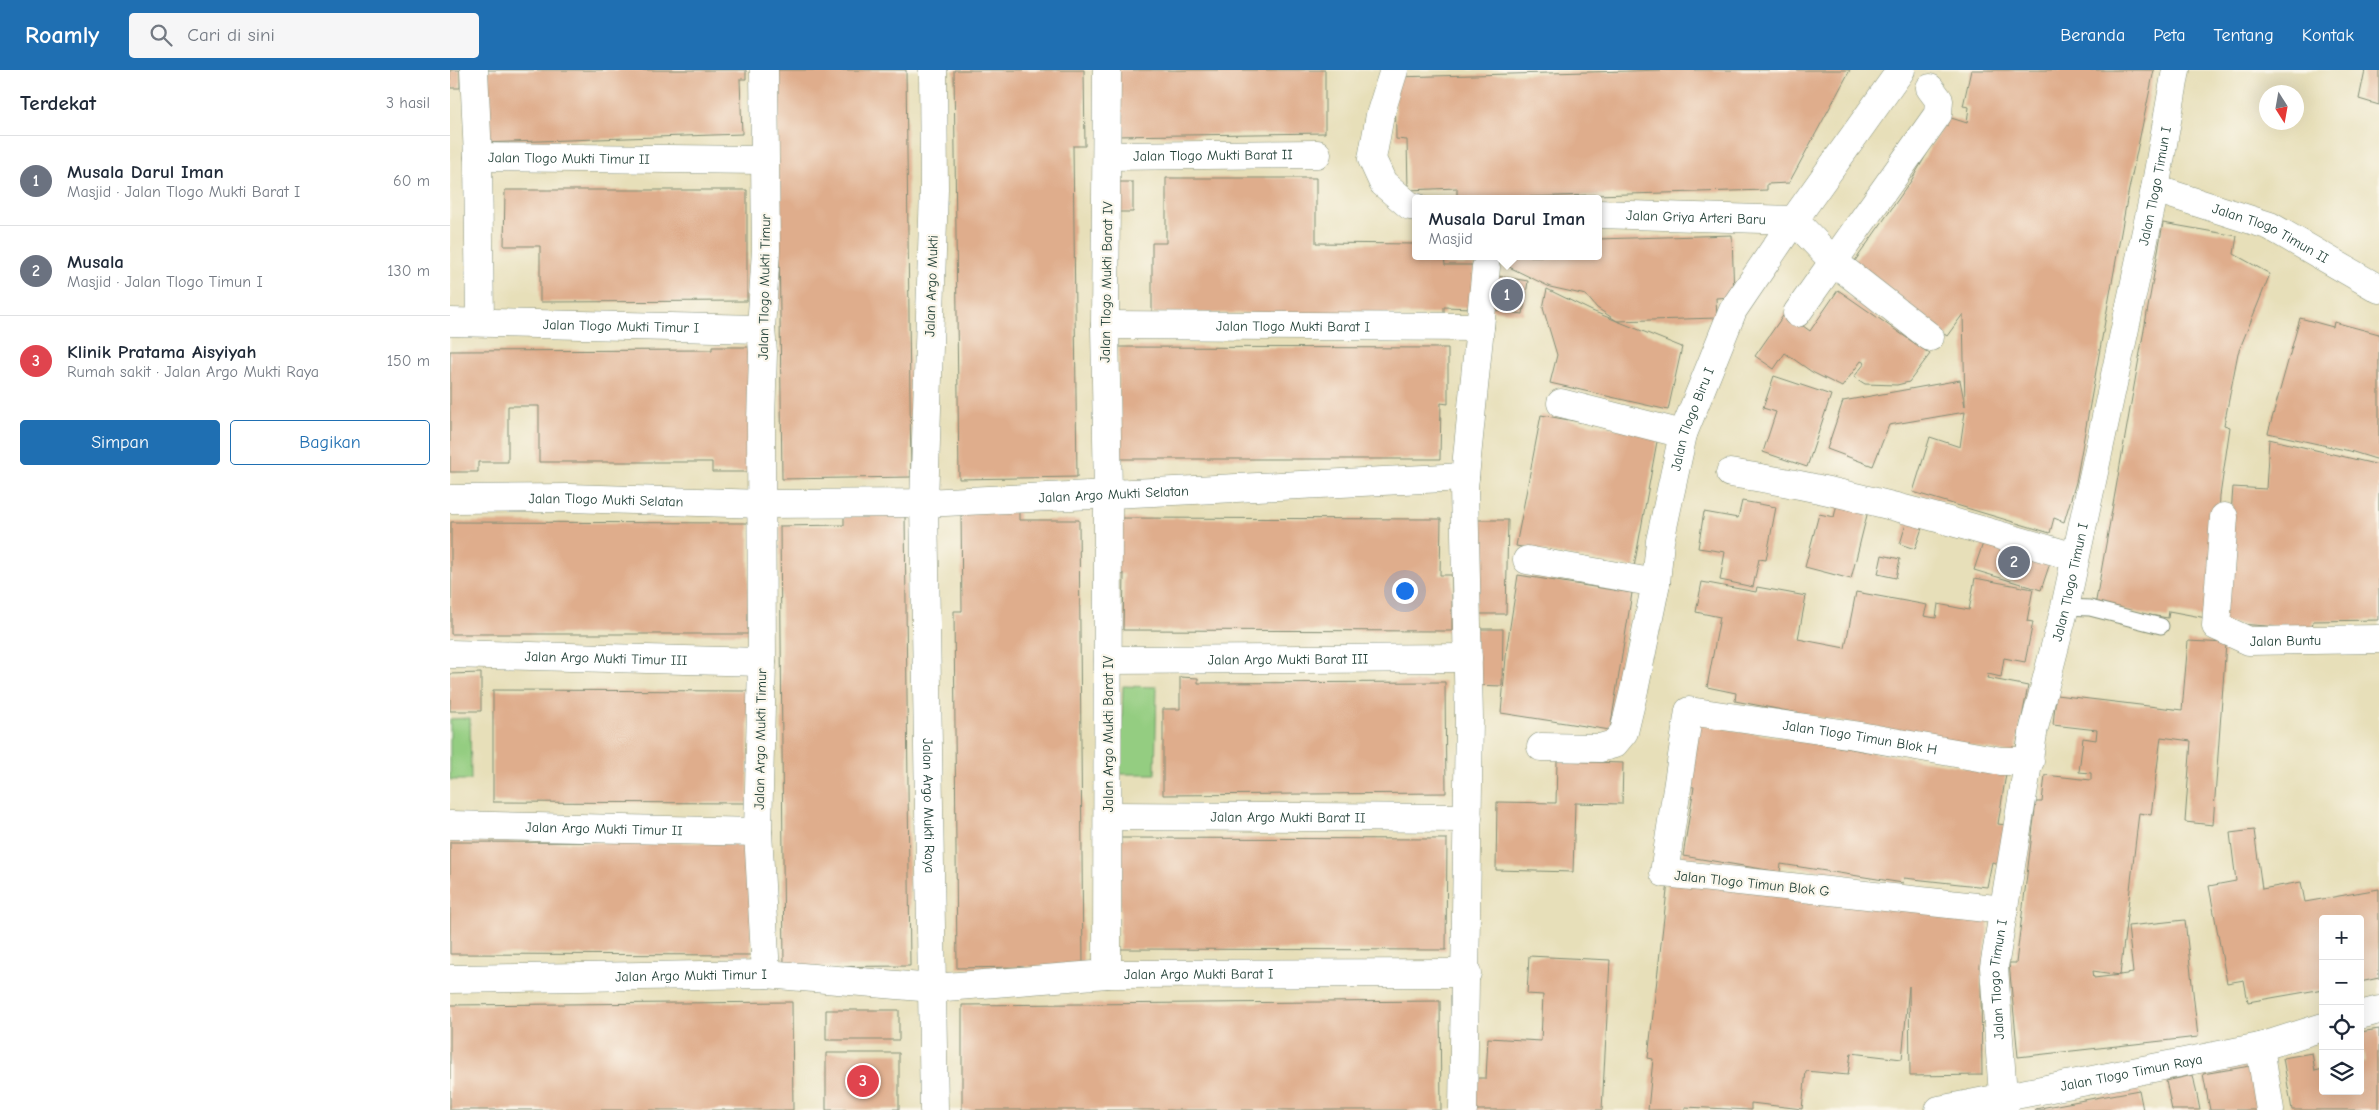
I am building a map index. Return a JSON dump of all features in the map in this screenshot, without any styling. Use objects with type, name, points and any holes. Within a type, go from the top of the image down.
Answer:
[{"type":"street","points":[[474,70],[478,158]]},
{"type":"street","name":"Jalan Tlogo Mukti Timur","points":[[763,504],[761,422],[764,352],[761,328],[766,250],[764,70]]},
{"type":"street","name":"Jalan Argo Mukti","points":[[924,503],[934,189],[933,70]]},
{"type":"street","name":"Jalan Tlogo Mukti Barat IV","points":[[1108,70],[1105,325],[1108,494]]},
{"type":"street","points":[[1394,70],[1391,73],[1380,115],[1372,159],[1383,183],[1412,206]]},
{"type":"street","name":"Jalan Tlogo Biru I","points":[[1542,747],[1600,748],[1614,744],[1624,732],[1656,583],[1660,541],[1683,434],[1733,310],[1794,220],[1901,70]]},
{"type":"street","name":"Jalan Tlogo Timun I","points":[[2003,1104],[1994,967],[2030,761],[2034,728],[2065,607],[2155,189],[2176,70]]},
{"type":"street","points":[[1797,313],[1938,114],[1939,100],[1930,88]]},
{"type":"street","name":"Jalan Tlogo Mukti Barat II","points":[[1108,156],[1317,154]]},
{"type":"street","name":"Jalan Tlogo Mukti Timur II","points":[[480,322],[478,158],[764,160]]},
{"type":"street","name":"Jalan Tlogo Timun II","points":[[2155,189],[2270,226],[2379,289]]},
{"type":"street","name":"Jalan Griya Arteri Baru","points":[[1602,214],[1794,220]]},
{"type":"street","points":[[1794,220],[1834,262],[1930,337]]},
{"type":"street","points":[[1464,1110],[1468,818],[1465,477],[1486,267]]},
{"type":"street","name":"Jalan Tlogo Mukti Timur I","points":[[450,322],[761,328]]},
{"type":"street","name":"Jalan Tlogo Mukti Barat I","points":[[1105,325],[1480,327]]},
{"type":"street","points":[[1561,403],[1683,434]]},
{"type":"street","points":[[1730,473],[1892,505],[2075,557]]},
{"type":"street","name":"Jalan Argo Mukti Selatan","points":[[763,504],[924,503],[1465,477]]},
{"type":"street","name":"Jalan Argo Mukti Barat IV","points":[[1108,494],[1108,974]]},
{"type":"street","name":"Jalan Tlogo Mukti Selatan","points":[[450,499],[569,498],[763,504]]},
{"type":"street","name":"Jalan Argo Mukti Raya","points":[[924,503],[934,1110]]},
{"type":"street","name":"Jalan Argo Mukti Timur","points":[[763,504],[758,832],[766,974]]},
{"type":"street","name":"Jalan Buntu","points":[[2224,517],[2216,626],[2249,641],[2379,639]]},
{"type":"street","points":[[1527,560],[1656,583]]},
{"type":"street","name":"Jalan Argo Mukti Timur III","points":[[450,654],[762,662]]},
{"type":"street","name":"Jalan Argo Mukti Barat III","points":[[1108,660],[1468,658]]},
{"type":"street","name":"Jalan Tlogo Timun Blok H","points":[[1689,711],[1854,735],[2001,761],[2030,761]]},
{"type":"street","name":"Jalan Tlogo Timun Blok G","points":[[1689,711],[1664,873],[2004,910]]},
{"type":"street","name":"Jalan Argo Mukti Barat II","points":[[1108,816],[1468,818]]},
{"type":"street","name":"Jalan Argo Mukti Timur II","points":[[450,825],[758,832]]},
{"type":"street","name":"Jalan Argo Mukti Barat I","points":[[933,988],[1108,974],[1467,973]]},
{"type":"street","name":"Jalan Argo Mukti Timur I","points":[[450,979],[766,974],[933,988]]},
{"type":"street","points":[[2364,1014],[2379,1010]]},
{"type":"street","name":"Jalan Tlogo Timun Raya","points":[[1939,1110],[2003,1104],[2260,1047],[2319,1028]]},
{"type":"street","points":[[2260,1047],[2270,1110]]},
{"type":"lane","points":[[2065,607],[2090,608],[2161,626]]},
{"type":"green space","points":[[1123,686],[1157,687],[1155,774],[1120,774]]},
{"type":"green space","points":[[470,718],[471,780],[450,780],[450,719]]},
{"type":"building","points":[[450,70],[460,70],[460,88],[450,88]]},
{"type":"building","points":[[480,70],[746,70],[746,79],[740,79],[742,134],[482,143]]},
{"type":"building","points":[[777,70],[906,70],[911,477],[782,479]]},
{"type":"building","points":[[954,70],[1084,70],[1085,146],[1073,146],[1077,477],[959,479]]},
{"type":"building","points":[[1114,70],[1325,70],[1325,133],[1115,136]]},
{"type":"building","points":[[1665,70],[1850,70],[1789,183],[1767,184],[1767,190],[1595,195],[1457,195],[1457,188],[1408,190],[1407,140],[1396,139],[1395,77]]},
{"type":"building","points":[[1971,70],[2154,70],[2128,194],[2076,482],[2064,522],[2054,518],[2050,533],[1913,492],[1930,437],[1960,447],[1965,412],[1889,425],[1873,466],[1827,449],[1843,401],[1960,380],[1965,406],[1963,314],[1947,336],[1850,268],[1911,181],[1948,117],[1967,123],[1969,107],[1963,106]]},
{"type":"building","points":[[2365,70],[2379,70],[2379,105],[2359,99]]},
{"type":"building","points":[[1166,178],[1316,178],[1316,243],[1412,244],[1412,260],[1444,260],[1445,265],[1474,265],[1473,308],[1444,307],[1444,314],[1152,313],[1152,243],[1166,243]]},
{"type":"building","points":[[1113,182],[1133,182],[1133,212],[1112,212]]},
{"type":"building","points":[[505,190],[747,190],[747,301],[540,302],[540,246],[504,246]]},
{"type":"building","points":[[2163,223],[2237,236],[2234,254],[2270,274],[2238,353],[2224,425],[2230,427],[2220,496],[2217,553],[2206,618],[2169,611],[2168,618],[2095,606]]},
{"type":"building","points":[[1732,235],[1734,297],[1716,298],[1717,318],[1617,321],[1597,308],[1586,295],[1550,287],[1505,265],[1505,260],[1602,260],[1602,239]]},
{"type":"building","points":[[1491,275],[1528,281],[1523,314],[1486,309]]},
{"type":"building","points":[[1547,289],[1592,311],[1682,347],[1668,410],[1550,383],[1557,355],[1543,308]]},
{"type":"building","points":[[1838,290],[1930,354],[1909,382],[1897,385],[1865,384],[1854,377],[1865,363],[1861,361],[1842,387],[1812,372],[1785,353],[1774,369],[1755,356],[1785,313],[1810,331]]},
{"type":"building","points":[[2300,318],[2333,327],[2334,322],[2379,334],[2379,460],[2350,451],[2268,433]]},
{"type":"building","points":[[712,347],[752,347],[751,472],[712,472],[712,462],[539,462],[539,406],[508,406],[508,462],[478,462],[478,472],[450,472],[450,351],[712,350]]},
{"type":"building","points":[[1119,347],[1448,348],[1448,404],[1441,403],[1440,459],[1118,459]]},
{"type":"building","points":[[1774,376],[1831,395],[1807,467],[1763,452],[1776,412],[1763,408]]},
{"type":"building","points":[[1541,415],[1658,436],[1634,567],[1516,546]]},
{"type":"building","points":[[2269,439],[2379,465],[2379,620],[2313,621],[2312,629],[2223,623],[2233,487],[2266,489]]},
{"type":"building","points":[[1742,501],[1776,507],[1766,560],[1759,559],[1753,587],[1720,580],[1725,552],[1698,548],[1704,512],[1738,518]]},
{"type":"building","points":[[1837,504],[1868,511],[1851,579],[1805,567],[1819,514],[1834,517]]},
{"type":"building","points":[[961,512],[1019,512],[1019,520],[1079,520],[1083,966],[957,968],[954,611],[962,611]]},
{"type":"building","points":[[905,515],[910,966],[784,967],[780,526],[844,525],[844,516]]},
{"type":"building","points":[[1908,517],[1924,522],[1915,549],[1900,544]]},
{"type":"building","points":[[1117,518],[1441,519],[1440,575],[1452,575],[1452,631],[1123,630],[1124,574],[1117,574]]},
{"type":"building","points":[[1477,520],[1508,520],[1506,614],[1475,614]]},
{"type":"building","points":[[451,522],[749,523],[748,634],[451,634]]},
{"type":"building","points":[[1986,534],[2053,554],[2041,590],[1974,570]]},
{"type":"building","points":[[1882,555],[1900,559],[1896,578],[1878,574]]},
{"type":"building","points":[[1518,575],[1632,593],[1610,730],[1501,713],[1507,646]]},
{"type":"building","points":[[1975,578],[2033,589],[2027,621],[2033,622],[2025,662],[2004,658],[2001,677],[1988,674],[1987,678],[2028,686],[2015,754],[1735,701],[1736,693],[1707,687],[1720,617],[1696,612],[1702,582],[1756,592],[1757,587],[1806,596],[1798,639],[1845,648],[1856,592],[1927,605],[1924,616],[1936,618],[1938,604],[1969,610]]},
{"type":"building","points":[[1475,629],[1503,629],[1502,686],[1474,685]]},
{"type":"building","points":[[2188,641],[2226,643],[2213,825],[2185,822],[2191,741],[2161,737],[2151,815],[2139,813],[2120,975],[2133,973],[2128,926],[2185,920],[2198,1037],[2018,1057],[2009,963],[2016,963],[2036,802],[2042,802],[2045,775],[2091,780],[2091,773],[2079,772],[2083,738],[2096,740],[2097,730],[2053,725],[2056,695],[2182,710]],"holes":[[[2093,971],[2120,975],[2094,978]]]},
{"type":"building","points":[[481,673],[481,711],[450,711],[450,674]]},
{"type":"building","points":[[1180,677],[1198,678],[1198,683],[1445,682],[1446,793],[1163,795],[1163,709],[1180,709]]},
{"type":"building","points":[[493,690],[748,691],[748,803],[493,802]]},
{"type":"building","points":[[1697,724],[2006,774],[1998,824],[2006,825],[2000,864],[1992,862],[1987,887],[1904,878],[1903,883],[1781,864],[1780,872],[1683,856],[1694,787],[1687,786]]},
{"type":"building","points":[[1557,761],[1623,763],[1622,804],[1575,803],[1573,872],[1496,870],[1497,802],[1556,803]]},
{"type":"building","points":[[2254,830],[2262,889],[2301,882],[2305,902],[2379,889],[2379,978],[2364,981],[2364,915],[2319,915],[2319,990],[2248,1002],[2244,980],[2227,983],[2209,886],[2236,881],[2230,833]]},
{"type":"building","points":[[1120,838],[1447,839],[1446,950],[1120,949]]},
{"type":"building","points":[[450,842],[752,843],[751,955],[450,954]]},
{"type":"building","points":[[1668,882],[1989,916],[1981,984],[1982,1075],[1910,1076],[1909,986],[1902,1059],[1851,1053],[1848,1075],[1806,1071],[1802,1109],[1751,1103],[1751,1110],[1685,1107],[1685,1110],[1648,1110],[1653,1059],[1648,1058]]},
{"type":"building","points":[[1529,956],[1610,960],[1602,1110],[1470,1110],[1472,1078],[1486,1078],[1488,1038],[1541,1041],[1543,995],[1527,994]]},
{"type":"building","points":[[1440,1001],[1441,1110],[962,1110],[962,1005]]},
{"type":"building","points":[[792,1002],[793,1110],[450,1110],[450,1005]]},
{"type":"building","points":[[826,1010],[899,1010],[899,1040],[826,1040]]},
{"type":"building","points":[[2379,1029],[2379,1110],[2292,1110],[2283,1058],[2312,1053],[2315,1071],[2319,1070],[2319,1095],[2364,1095],[2364,1031]]},
{"type":"building","points":[[826,1053],[899,1053],[899,1109],[826,1110]]},
{"type":"building","points":[[2250,1066],[2257,1110],[2210,1110],[2203,1074]]},
{"type":"building","points":[[2193,1075],[2200,1110],[2172,1110],[2166,1081]]},
{"type":"building","points":[[2139,1090],[2143,1110],[2035,1109]]},
{"type":"place","name":"Musala Darul Iman","points":[[1507,295]]},
{"type":"place","name":"Musala","points":[[2014,562]]},
{"type":"place","name":"Klinik Pratama Aisyiyah","points":[[863,1081]]}]
